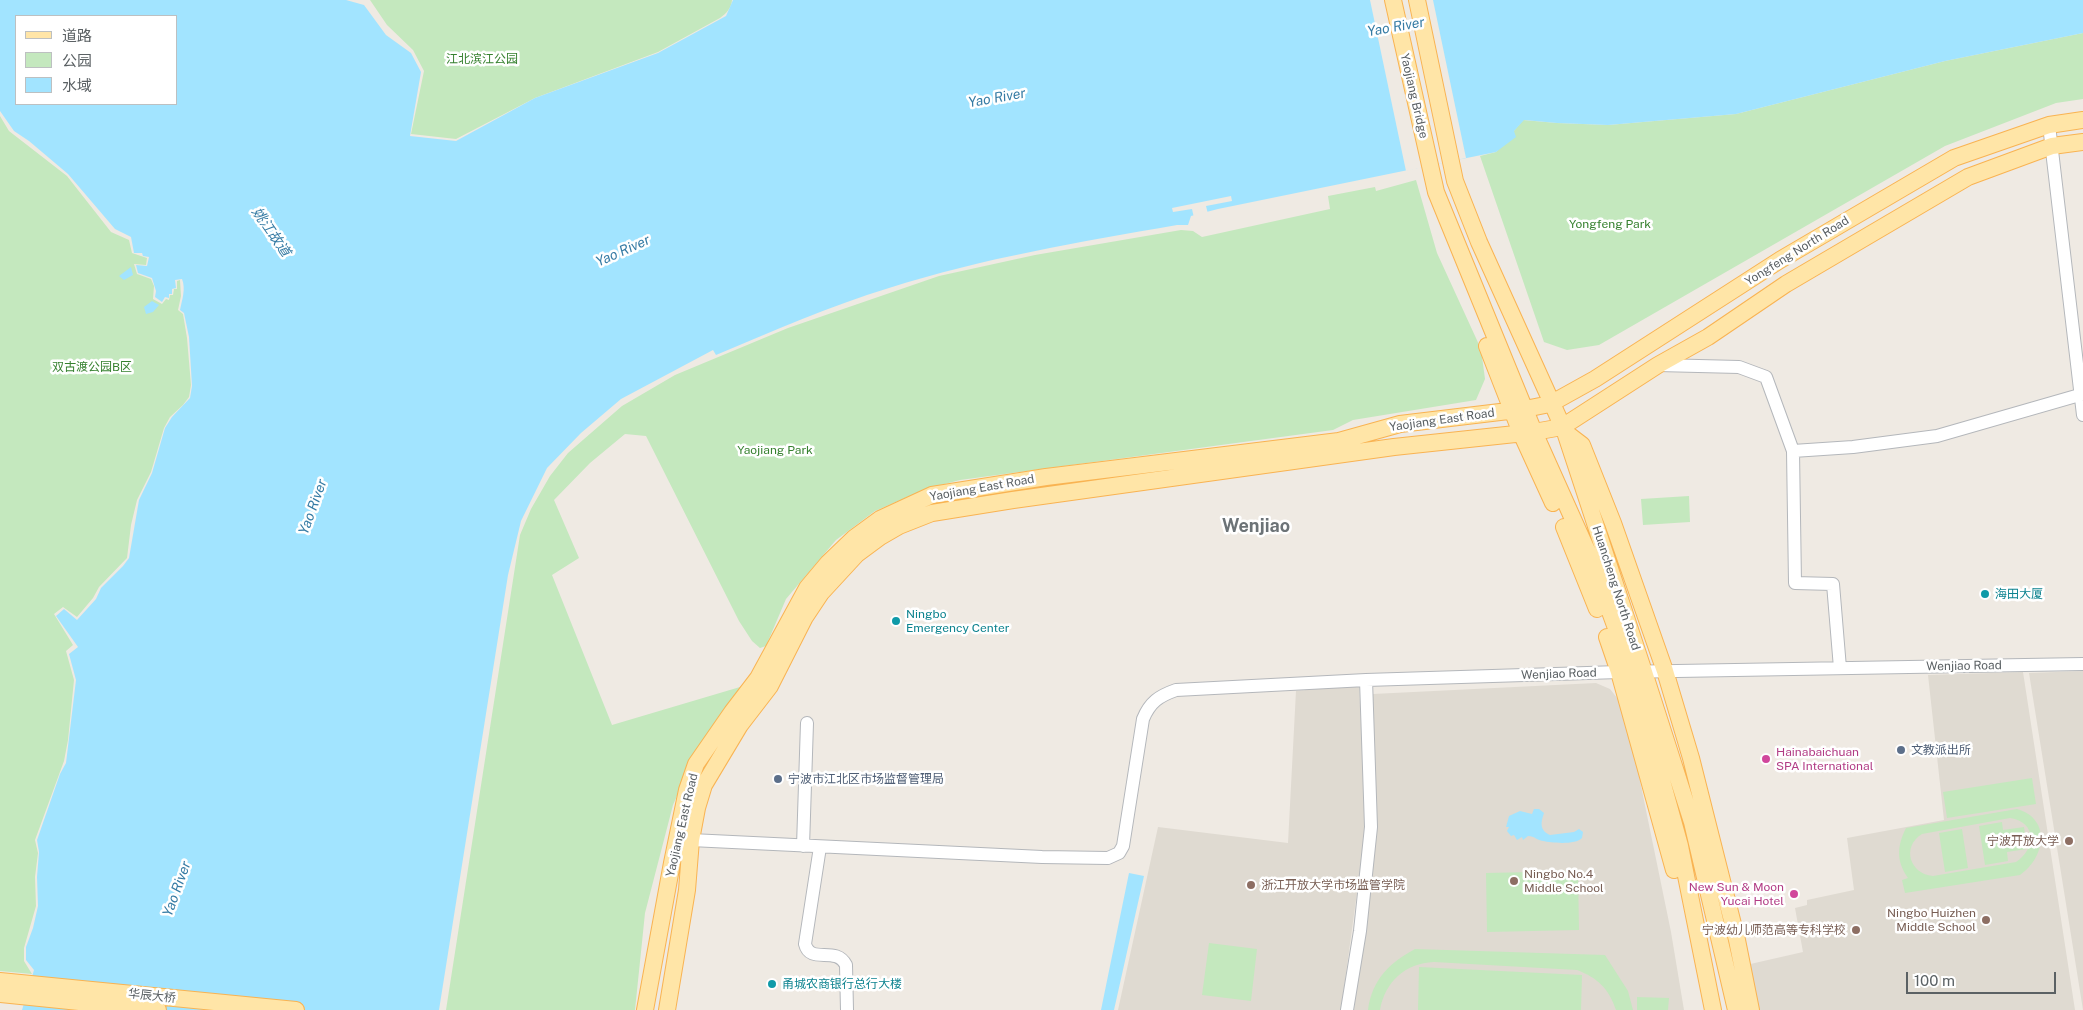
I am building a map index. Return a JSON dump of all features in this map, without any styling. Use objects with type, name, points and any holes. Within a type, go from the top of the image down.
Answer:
[{"type":"main road","name":"Yaojiang Bridge","points":[[1393,0],[1436,192]]},
{"type":"main road","name":"Yaojiang Bridge","points":[[1416,0],[1454,181]]},
{"type":"main road","name":"Yongfeng North Road","points":[[1518,410],[1550,404],[1595,379],[1780,260],[1954,158],[2049,125],[2083,120]]},
{"type":"main road","name":"Yongfeng North Road","points":[[1528,433],[1563,430],[1658,365],[1708,337],[1786,284],[1968,177],[2052,146],[2083,142]]},
{"type":"main road","name":"Huancheng North Road","points":[[1454,181],[1464,209],[1563,430],[1680,846],[1713,1010]]},
{"type":"main road","name":"Huancheng North Road","points":[[1436,192],[1518,410],[1590,557],[1632,672],[1692,822],[1736,1010]]},
{"type":"main road","name":"Yaojiang East Road","points":[[645,1010],[687,790],[696,764],[758,678],[807,588],[828,563],[854,538],[880,519],[932,494],[1339,441],[1400,424],[1518,410]]},
{"type":"main road","points":[[1563,430],[1582,445],[1613,523],[1665,671],[1691,758],[1737,940],[1751,1010]]},
{"type":"main road","name":"Yaojiang East Road","points":[[667,1010],[687,890],[691,840],[697,808],[704,785],[740,726],[770,686],[805,618],[821,593],[857,554],[899,526],[932,513],[1394,447],[1528,433]]},
{"type":"main road","points":[[1632,672],[1703,1010]]},
{"type":"main road","points":[[3,988],[158,1010]]},
{"type":"main road","name":"华辰大桥","points":[[3,988],[296,1010]]},
{"type":"street","points":[[2049,125],[2083,415]]},
{"type":"street","points":[[1658,365],[1739,367],[1766,378],[1793,451],[1795,584],[1834,584],[1840,668]]},
{"type":"street","points":[[1793,451],[1853,447],[1937,436],[2082,394]]},
{"type":"street","name":"Wenjiao Road","points":[[691,840],[1108,858],[1119,853],[1123,846],[1143,719],[1148,706],[1161,695],[1176,690],[1366,680],[1665,671],[2083,664]]},
{"type":"street","points":[[1347,1010],[1360,931],[1371,827],[1366,680]]},
{"type":"street","points":[[803,846],[807,723]]},
{"type":"street","points":[[820,847],[805,944],[806,950],[810,954],[839,956],[843,959],[846,965],[847,1010]]},
{"type":"shaded area","name":"宁波开放大学","points":[[2083,671],[2083,1010],[2029,673]]},
{"type":"shaded area","name":"Ningbo Huizhen Middle School","points":[[2023,672],[2075,1010],[1756,1010],[1746,965],[1803,952],[1795,908],[1807,905],[1807,900],[1854,890],[1847,838],[1944,820],[1928,675]]},
{"type":"shaded area","name":"Ningbo No.4 Middle School","points":[[1596,683],[1610,689],[1625,708],[1671,932],[1684,1010],[1354,1010],[1374,830],[1373,694]]},
{"type":"shaded area","name":"浙江开放大学市场监管学院","points":[[1359,685],[1366,826],[1341,1010],[1118,1010],[1158,827],[1288,843],[1296,691]]},
{"type":"green space","name":"江北滨江公园","points":[[370,0],[732,0],[728,10],[720,18],[658,52],[535,98],[456,139],[411,134],[424,71],[413,50],[387,25]]},
{"type":"green space","name":"Yongfeng Park","points":[[2083,33],[2083,99],[2056,103],[1945,146],[1599,345],[1567,350],[1544,342],[1480,156],[1496,152],[1523,120],[1608,125],[1736,114],[1945,61]]},
{"type":"green space","name":"双古渡公园B区","points":[[0,116],[9,131],[67,176],[111,232],[129,240],[132,253],[147,258],[146,265],[134,264],[137,274],[151,279],[154,286],[153,299],[162,304],[166,299],[169,300],[170,295],[173,295],[174,289],[177,289],[177,281],[180,280],[181,296],[178,310],[183,314],[191,385],[189,397],[170,417],[164,428],[151,472],[137,500],[131,525],[127,558],[99,587],[93,598],[77,617],[63,607],[54,614],[73,645],[66,651],[74,680],[64,761],[35,840],[38,853],[35,877],[36,906],[24,948],[24,961],[32,974],[0,971]]},
{"type":"green space","name":"Yaojiang Park","points":[[1416,180],[1437,253],[1481,349],[1485,379],[1476,400],[1353,420],[1333,430],[960,480],[926,489],[875,511],[836,540],[786,599],[766,646],[760,648],[752,641],[739,621],[646,436],[625,434],[590,463],[554,500],[579,558],[552,575],[612,725],[740,687],[747,681],[695,755],[673,805],[645,913],[635,1010],[446,1010],[520,535],[531,509],[550,476],[568,453],[622,406],[675,375],[788,328],[939,276],[1035,255],[1181,230],[1193,231],[1202,237],[1330,209],[1328,196],[1375,187],[1376,191]]},
{"type":"green space","points":[[1689,496],[1690,522],[1643,525],[1641,499]]},
{"type":"green space","points":[[2032,778],[2036,804],[1947,818],[1943,792]]},
{"type":"green space","points":[[2017,809],[2028,814],[2036,821],[2041,839],[2035,859],[2020,875],[1905,893],[1902,880],[1908,878],[1901,866],[1899,853],[1906,828]],"holes":[[[2010,818],[2019,821],[2029,830],[2031,837],[2023,857],[2016,862],[1933,876],[1919,870],[1911,859],[1910,852],[1915,839],[1922,834]]]},
{"type":"green space","points":[[2002,822],[2003,830],[2024,827],[2027,849],[2007,852],[2008,861],[1985,865],[1979,826]]},
{"type":"green space","points":[[1962,829],[1968,868],[1945,872],[1939,833]]},
{"type":"green space","points":[[1578,871],[1579,930],[1487,932],[1486,873]]},
{"type":"green space","points":[[1209,943],[1257,949],[1251,1001],[1202,995]]},
{"type":"green space","points":[[1415,949],[1605,955],[1628,991],[1633,1010],[1616,1010],[1610,996],[1602,985],[1577,970],[1434,962],[1424,963],[1405,970],[1386,991],[1380,1010],[1368,1010],[1373,990],[1383,974],[1397,960]]},
{"type":"green space","points":[[1419,967],[1582,975],[1581,1010],[1418,1010]]},
{"type":"green space","points":[[1637,997],[1669,998],[1668,1010],[1637,1010]]},
{"type":"water","points":[[0,0],[346,0],[364,5],[386,35],[411,53],[421,72],[410,136],[456,141],[535,98],[658,53],[726,16],[733,0],[2083,0],[2083,33],[1945,61],[1736,114],[1608,125],[1524,120],[1514,131],[1516,137],[1496,152],[1218,209],[1191,216],[1188,225],[1177,225],[996,259],[924,277],[823,311],[716,355],[713,350],[621,399],[581,433],[547,468],[521,521],[508,575],[439,1010],[22,1010],[34,970],[26,960],[26,947],[38,906],[37,877],[39,852],[37,840],[60,774],[66,763],[76,680],[69,654],[78,647],[56,616],[64,609],[77,620],[96,599],[101,588],[129,558],[139,500],[152,473],[165,428],[172,417],[190,398],[192,386],[189,337],[184,313],[180,310],[184,291],[182,279],[175,280],[176,288],[172,289],[172,294],[169,294],[169,298],[165,297],[162,302],[155,297],[156,291],[152,278],[138,273],[136,265],[147,266],[149,257],[143,256],[142,253],[134,253],[131,237],[115,229],[68,174],[29,141],[14,131],[0,111]]},
{"type":"water","points":[[131,267],[133,275],[124,280],[119,276]]},
{"type":"water","points":[[152,301],[159,305],[153,312],[146,314],[144,307]]},
{"type":"water","points":[[1534,809],[1539,809],[1544,813],[1542,828],[1546,833],[1550,835],[1574,832],[1579,829],[1583,832],[1582,838],[1575,842],[1558,843],[1547,842],[1528,836],[1523,840],[1522,837],[1517,840],[1514,835],[1511,836],[1507,831],[1509,827],[1506,827],[1509,816],[1520,811],[1532,814]]},
{"type":"water","points":[[1129,873],[1144,876],[1114,1010],[1101,1010]]},
{"type":"pier","points":[[1370,0],[1433,0],[1466,158],[1406,171]]},
{"type":"pier","points":[[1231,196],[1232,201],[1206,206],[1208,214],[1194,218],[1192,209],[1173,212],[1172,208]]},
{"type":"place","name":"海田大厦","points":[[1985,594]]},
{"type":"place","name":"Ningbo Emergency Center","points":[[896,621]]},
{"type":"place","name":"文教派出所","points":[[1901,750]]},
{"type":"place","name":"Hainabaichuan SPA International","points":[[1766,759]]},
{"type":"place","name":"宁波市江北区市场监督管理局","points":[[778,779]]},
{"type":"place","name":"宁波开放大学","points":[[2069,841]]},
{"type":"place","name":"Ningbo No.4 Middle School","points":[[1514,881]]},
{"type":"place","name":"浙江开放大学市场监管学院","points":[[1251,885]]},
{"type":"place","name":"New Sun & Moon Yucai Hotel","points":[[1794,894]]},
{"type":"place","name":"Ningbo Huizhen Middle School","points":[[1986,920]]},
{"type":"place","name":"宁波幼儿师范高等专科学校","points":[[1856,930]]},
{"type":"place","name":"甬城农商银行总行大楼","points":[[772,984]]},
{"type":"district","name":"Wenjiao","points":[[1256,526]]},
{"type":"water label","name":"Yao River","points":[[1396,27]]},
{"type":"water label","name":"Yao River","points":[[997,98]]},
{"type":"water label","name":"姚江故道","points":[[271,232]]},
{"type":"water label","name":"Yao River","points":[[623,251]]},
{"type":"water label","name":"Yao River","points":[[313,507]]},
{"type":"water label","name":"Yao River","points":[[177,889]]}]
